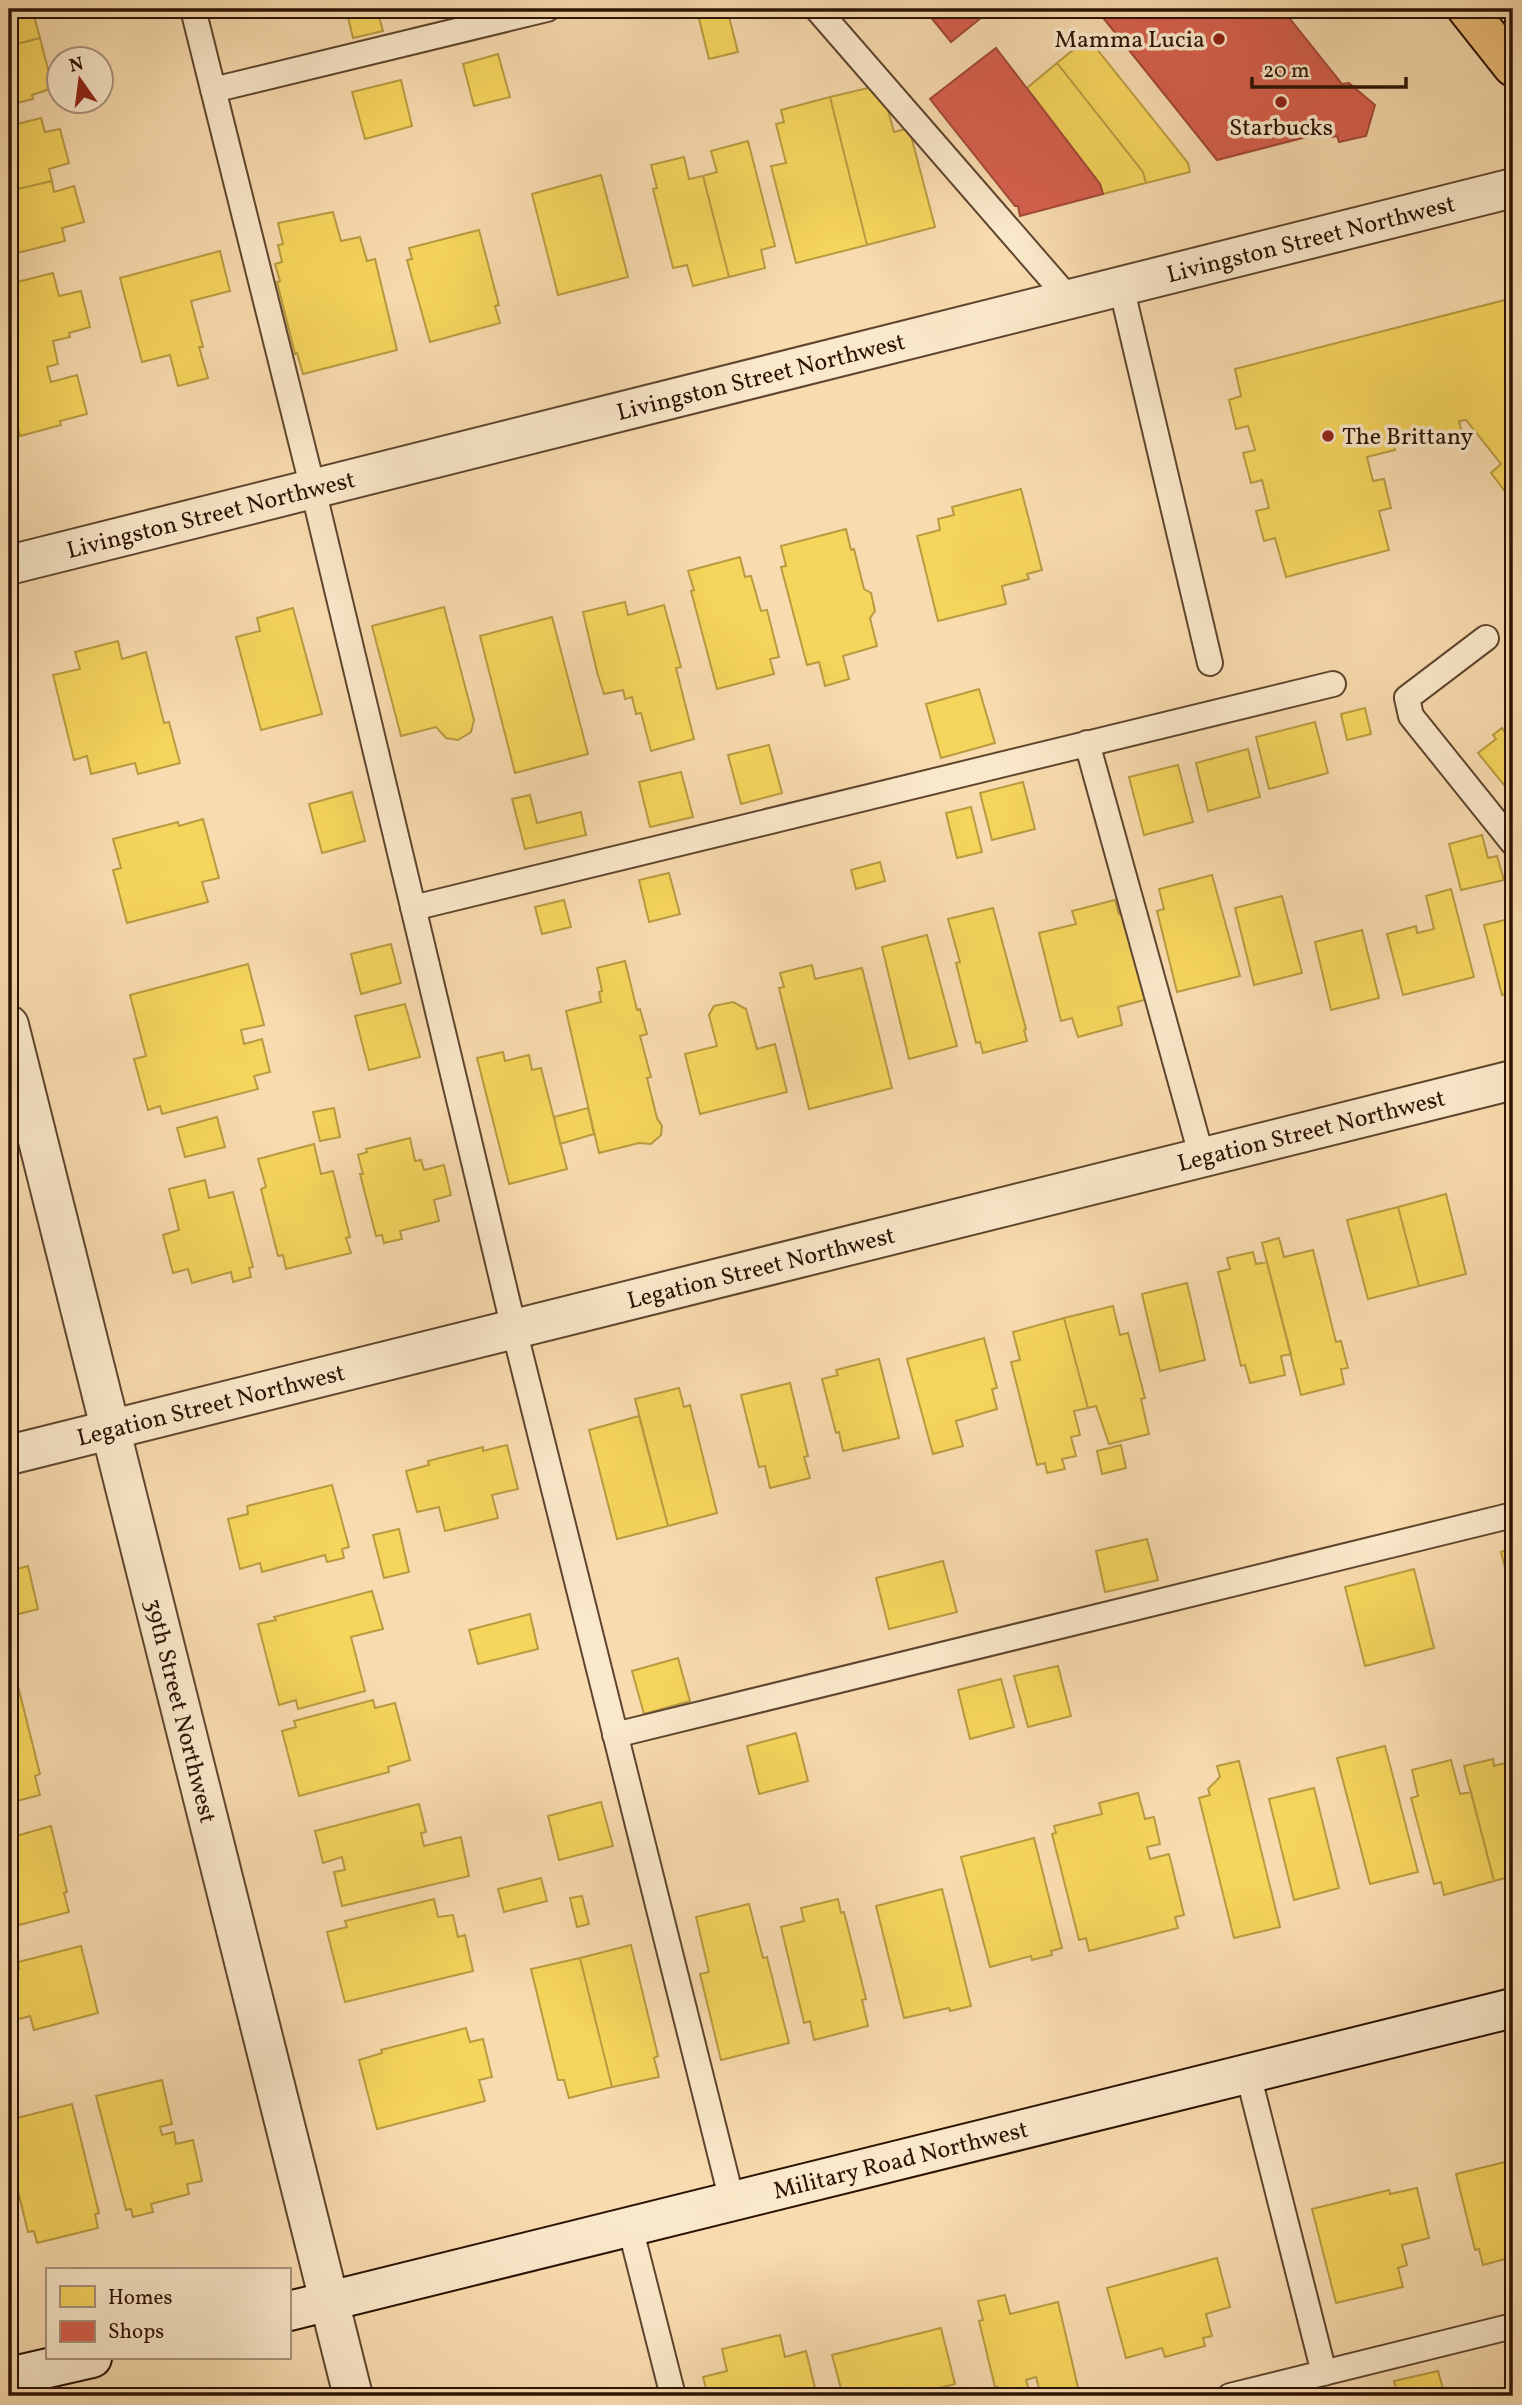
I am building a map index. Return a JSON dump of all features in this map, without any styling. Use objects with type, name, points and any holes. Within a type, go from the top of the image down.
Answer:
[{"type":"main road","points":[[1467,9],[1513,67]]},
{"type":"street","name":"Livingston Street Northwest","points":[[9,565],[1513,188]]},
{"type":"street","name":"39th Street Northwest","points":[[9,1025],[353,2396]]},
{"type":"street","name":"Legation Street Northwest","points":[[9,1455],[1513,1080]]},
{"type":"street","name":"Military Road Northwest","points":[[290,2311],[1513,2008]]},
{"type":"street","points":[[9,2377],[83,2360]]},
{"type":"lane","points":[[193,9],[313,489],[514,1329],[732,2201]]},
{"type":"lane","points":[[214,90],[547,9]]},
{"type":"lane","points":[[817,9],[1070,300]]},
{"type":"lane","points":[[1121,286],[1210,663]]},
{"type":"lane","points":[[1486,638],[1407,698],[1411,716],[1513,843]]},
{"type":"lane","points":[[413,908],[1333,684]]},
{"type":"lane","points":[[1087,743],[1202,1158]]},
{"type":"lane","points":[[615,1735],[1513,1515]]},
{"type":"lane","points":[[1248,2074],[1324,2373]]},
{"type":"lane","points":[[630,2227],[673,2396]]},
{"type":"lane","points":[[1230,2396],[1513,2326]]},
{"type":"building: Homes","points":[[9,9],[32,9],[40,38],[9,46]]},
{"type":"building: Homes","points":[[346,9],[377,9],[383,31],[353,38]]},
{"type":"building: Homes","points":[[727,9],[738,52],[709,59],[697,11]]},
{"type":"building: Homes","points":[[40,38],[46,61],[46,90],[32,95],[33,99],[9,105],[9,46]]},
{"type":"building: Homes","points":[[1088,38],[1188,163],[1190,172],[1146,183],[1143,172],[1057,63]]},
{"type":"building: Homes","points":[[498,54],[510,97],[474,106],[463,64]]},
{"type":"building: Homes","points":[[1057,63],[1143,172],[1146,183],[1103,194],[1100,184],[1027,88]]},
{"type":"building: Homes","points":[[401,80],[412,126],[365,139],[352,92]]},
{"type":"building: Homes","points":[[876,86],[884,96],[894,132],[909,128],[935,227],[867,245],[830,97]]},
{"type":"building: Homes","points":[[830,97],[867,245],[796,263],[771,166],[786,163],[776,124],[784,122],[781,110]]},
{"type":"building: Homes","points":[[41,118],[45,132],[60,129],[69,163],[49,169],[52,181],[9,191],[9,126]]},
{"type":"building: Homes","points":[[748,141],[775,246],[761,250],[765,268],[729,277],[703,176],[717,172],[711,151]]},
{"type":"building: Homes","points":[[684,157],[689,179],[703,176],[729,277],[693,286],[687,265],[673,268],[653,189],[657,188],[651,165]]},
{"type":"building: Homes","points":[[601,175],[628,277],[558,295],[532,194]]},
{"type":"building: Homes","points":[[52,181],[54,192],[74,186],[84,222],[62,228],[65,241],[9,255],[9,191]]},
{"type":"building: Homes","points":[[333,212],[341,241],[360,237],[367,261],[375,259],[397,350],[303,374],[297,353],[295,354],[277,282],[280,281],[275,264],[282,262],[278,245],[283,244],[278,223]]},
{"type":"building: Homes","points":[[479,230],[499,305],[495,306],[500,323],[430,342],[407,260],[412,259],[409,248]]},
{"type":"building: Homes","points":[[220,251],[230,291],[191,301],[203,347],[199,347],[208,378],[178,386],[170,355],[142,362],[120,278]]},
{"type":"building: Homes","points":[[53,273],[59,296],[81,291],[90,327],[69,333],[70,337],[53,341],[58,364],[47,367],[51,382],[77,375],[87,414],[60,421],[61,425],[20,436],[9,395],[9,303],[13,302],[9,284]]},
{"type":"building: Homes","name":"The Brittany","points":[[1505,300],[1513,310],[1513,488],[1507,494],[1491,473],[1501,464],[1466,420],[1459,421],[1462,433],[1436,440],[1433,429],[1393,440],[1395,450],[1367,457],[1373,481],[1384,479],[1391,508],[1379,511],[1389,550],[1286,577],[1275,538],[1264,541],[1256,511],[1269,508],[1262,480],[1251,483],[1243,453],[1255,450],[1248,426],[1236,429],[1229,400],[1241,396],[1235,369]]},
{"type":"building: Homes","points":[[1021,489],[1042,570],[1027,574],[1029,579],[1002,586],[1006,604],[938,621],[917,536],[940,530],[938,519],[954,515],[952,507]]},
{"type":"building: Homes","points":[[846,529],[864,589],[871,593],[875,611],[870,618],[877,646],[843,656],[849,679],[825,686],[819,662],[807,665],[781,567],[786,566],[781,546]]},
{"type":"building: Homes","points":[[1513,545],[1513,563],[1505,552]]},
{"type":"building: Homes","points":[[740,557],[745,577],[751,576],[761,611],[767,610],[779,657],[770,659],[774,674],[717,689],[688,571]]},
{"type":"building: Homes","points":[[625,602],[628,615],[664,605],[681,667],[676,668],[694,739],[651,751],[641,713],[636,714],[632,697],[625,699],[623,690],[604,694],[583,612]]},
{"type":"building: Homes","points":[[444,607],[474,720],[471,732],[458,740],[446,738],[436,727],[401,736],[372,626]]},
{"type":"building: Homes","points":[[293,608],[322,714],[261,730],[236,637],[260,631],[257,618]]},
{"type":"building: Homes","points":[[552,617],[588,754],[515,773],[480,636]]},
{"type":"building: Homes","points":[[118,641],[122,659],[146,652],[164,723],[169,722],[180,763],[138,774],[135,763],[91,774],[87,756],[74,760],[53,675],[80,669],[75,652]]},
{"type":"building: Homes","points":[[979,689],[995,743],[941,758],[926,704]]},
{"type":"building: Homes","points":[[1365,708],[1371,734],[1347,740],[1341,714]]},
{"type":"building: Homes","points":[[1315,722],[1328,773],[1269,789],[1256,737]]},
{"type":"building: Homes","points":[[1513,724],[1513,796],[1478,753],[1496,739],[1493,735]]},
{"type":"building: Homes","points":[[769,745],[782,793],[741,804],[728,755]]},
{"type":"building: Homes","points":[[1248,749],[1260,797],[1208,811],[1196,763]]},
{"type":"building: Homes","points":[[1178,765],[1193,822],[1144,835],[1129,777]]},
{"type":"building: Homes","points":[[681,772],[693,817],[650,827],[639,782]]},
{"type":"building: Homes","points":[[1023,782],[1035,829],[992,840],[980,793]]},
{"type":"building: Homes","points":[[352,792],[365,841],[322,853],[309,804]]},
{"type":"building: Homes","points":[[530,795],[537,823],[581,812],[586,835],[525,849],[512,799]]},
{"type":"building: Homes","points":[[971,807],[982,852],[957,858],[946,813]]},
{"type":"building: Homes","points":[[203,819],[219,878],[202,882],[208,902],[127,923],[113,870],[121,868],[113,839],[178,822],[179,826]]},
{"type":"building: Homes","points":[[1482,835],[1488,858],[1497,856],[1504,880],[1461,890],[1449,844]]},
{"type":"building: Homes","points":[[880,862],[885,881],[856,889],[851,870]]},
{"type":"building: Homes","points":[[669,873],[680,914],[649,922],[639,880]]},
{"type":"building: Homes","points":[[1212,875],[1240,976],[1177,992],[1157,911],[1164,909],[1159,889]]},
{"type":"building: Homes","points":[[1451,889],[1474,977],[1403,995],[1387,934],[1416,926],[1417,933],[1434,929],[1426,896]]},
{"type":"building: Homes","points":[[1282,896],[1302,973],[1254,985],[1235,908]]},
{"type":"building: Homes","points":[[564,900],[571,927],[542,934],[535,907]]},
{"type":"building: Homes","points":[[1115,900],[1119,914],[1125,913],[1148,999],[1118,1007],[1122,1025],[1078,1037],[1072,1018],[1061,1021],[1039,933],[1076,924],[1072,911]]},
{"type":"building: Homes","points":[[993,908],[1027,1041],[983,1053],[980,1042],[976,1043],[956,963],[960,962],[948,919]]},
{"type":"building: Homes","points":[[1513,918],[1513,992],[1502,995],[1484,925]]},
{"type":"building: Homes","points":[[1362,930],[1379,998],[1331,1010],[1315,942]]},
{"type":"building: Homes","points":[[927,935],[957,1046],[909,1059],[882,947]]},
{"type":"building: Homes","points":[[391,944],[401,983],[361,994],[351,954]]},
{"type":"building: Homes","points":[[625,961],[637,1010],[640,1009],[647,1034],[640,1036],[651,1077],[647,1078],[657,1118],[662,1126],[661,1135],[651,1144],[639,1143],[599,1153],[566,1011],[601,1002],[599,992],[602,991],[597,968]]},
{"type":"building: Homes","points":[[248,964],[264,1025],[241,1030],[244,1044],[262,1039],[270,1072],[254,1076],[258,1089],[162,1114],[160,1106],[148,1110],[134,1059],[146,1056],[130,995]]},
{"type":"building: Homes","points":[[812,965],[815,979],[862,968],[892,1088],[809,1109],[779,988],[784,987],[780,973]]},
{"type":"building: Homes","points":[[733,1002],[746,1009],[757,1049],[775,1044],[787,1092],[700,1114],[685,1054],[717,1046],[709,1015],[714,1006]]},
{"type":"building: Homes","points":[[405,1004],[420,1057],[369,1070],[355,1016]]},
{"type":"building: Homes","points":[[503,1052],[505,1061],[529,1055],[532,1070],[541,1068],[567,1169],[509,1184],[477,1058]]},
{"type":"building: Homes","points":[[334,1108],[340,1137],[320,1141],[313,1112]]},
{"type":"building: Homes","points":[[588,1108],[594,1134],[560,1144],[554,1117]]},
{"type":"building: Homes","points":[[217,1117],[225,1147],[185,1157],[177,1128]]},
{"type":"building: Homes","points":[[410,1138],[415,1161],[421,1160],[424,1170],[444,1165],[451,1195],[434,1200],[439,1221],[400,1231],[402,1239],[384,1243],[382,1235],[376,1236],[360,1174],[363,1174],[358,1155],[367,1152],[366,1149]]},
{"type":"building: Homes","points":[[314,1144],[321,1174],[333,1171],[350,1237],[346,1238],[351,1253],[286,1269],[283,1255],[278,1256],[261,1189],[266,1187],[258,1159]]},
{"type":"building: Homes","points":[[205,1180],[209,1198],[233,1192],[253,1267],[249,1268],[251,1277],[233,1282],[231,1272],[192,1283],[188,1269],[173,1273],[163,1235],[179,1230],[169,1189]]},
{"type":"building: Homes","points":[[1446,1194],[1466,1274],[1419,1286],[1398,1207]]},
{"type":"building: Homes","points":[[1398,1207],[1419,1286],[1368,1299],[1347,1220]]},
{"type":"building: Homes","points":[[1279,1238],[1284,1257],[1313,1250],[1336,1342],[1341,1341],[1348,1368],[1341,1369],[1344,1384],[1301,1395],[1262,1243]]},
{"type":"building: Homes","points":[[1253,1252],[1256,1264],[1267,1262],[1291,1354],[1281,1356],[1285,1375],[1250,1383],[1245,1365],[1241,1366],[1218,1272],[1230,1269],[1227,1258]]},
{"type":"building: Homes","points":[[1187,1283],[1205,1360],[1160,1371],[1142,1294]]},
{"type":"building: Homes","points":[[1113,1306],[1120,1335],[1128,1333],[1145,1398],[1141,1399],[1149,1434],[1109,1444],[1096,1406],[1088,1408],[1064,1318]]},
{"type":"building: Homes","points":[[1064,1318],[1088,1408],[1074,1411],[1080,1435],[1071,1437],[1076,1456],[1062,1459],[1065,1469],[1047,1473],[1045,1463],[1037,1465],[1011,1362],[1020,1360],[1013,1332]]},
{"type":"building: Homes","points":[[984,1338],[997,1388],[992,1389],[997,1409],[956,1421],[963,1446],[933,1454],[907,1359]]},
{"type":"building: Homes","points":[[879,1359],[899,1438],[843,1451],[822,1379],[838,1375],[836,1370]]},
{"type":"building: Homes","points":[[790,1383],[808,1456],[804,1457],[810,1478],[770,1488],[765,1466],[759,1467],[741,1395]]},
{"type":"building: Homes","points":[[679,1388],[684,1407],[690,1405],[717,1513],[668,1526],[635,1399]]},
{"type":"building: Homes","points":[[639,1416],[668,1526],[617,1539],[589,1430]]},
{"type":"building: Homes","points":[[507,1445],[518,1489],[492,1495],[498,1518],[445,1531],[439,1507],[417,1512],[406,1471],[429,1465],[428,1461],[483,1447],[483,1451]]},
{"type":"building: Homes","points":[[1121,1445],[1126,1468],[1102,1474],[1097,1451]]},
{"type":"building: Homes","points":[[332,1485],[349,1547],[342,1549],[344,1558],[327,1562],[325,1555],[262,1572],[260,1563],[240,1569],[228,1519],[248,1514],[247,1506]]},
{"type":"building: Homes","points":[[399,1529],[409,1572],[384,1578],[373,1535]]},
{"type":"building: Homes","points":[[1147,1539],[1158,1580],[1105,1592],[1096,1551]]},
{"type":"building: Homes","points":[[1513,1548],[1513,1600],[1501,1552]]},
{"type":"building: Homes","points":[[943,1561],[957,1612],[889,1629],[876,1578]]},
{"type":"building: Homes","points":[[28,1566],[38,1609],[15,1615],[17,1623],[9,1625],[9,1571]]},
{"type":"building: Homes","points":[[1414,1569],[1434,1648],[1365,1666],[1345,1587]]},
{"type":"building: Homes","points":[[372,1591],[383,1629],[351,1637],[365,1691],[298,1709],[296,1700],[279,1705],[258,1624],[276,1620],[274,1617]]},
{"type":"building: Homes","points":[[530,1614],[538,1649],[478,1664],[469,1630]]},
{"type":"building: Homes","points":[[678,1658],[690,1701],[644,1714],[632,1671]]},
{"type":"building: Homes","points":[[1058,1666],[1071,1716],[1028,1727],[1014,1676]]},
{"type":"building: Homes","points":[[16,1678],[40,1774],[35,1776],[40,1795],[9,1803],[9,1680]]},
{"type":"building: Homes","points":[[1001,1679],[1014,1727],[970,1739],[958,1690]]},
{"type":"building: Homes","points":[[373,1700],[375,1708],[395,1703],[410,1760],[388,1767],[389,1772],[299,1796],[282,1731],[296,1727],[294,1721]]},
{"type":"building: Homes","points":[[796,1733],[808,1781],[759,1794],[747,1746]]},
{"type":"building: Homes","points":[[1385,1746],[1418,1872],[1370,1884],[1337,1758]]},
{"type":"building: Homes","points":[[1493,1759],[1494,1766],[1513,1761],[1513,1876],[1494,1881],[1464,1766]]},
{"type":"building: Homes","points":[[1451,1760],[1460,1794],[1471,1792],[1494,1881],[1444,1895],[1441,1882],[1434,1884],[1411,1798],[1418,1796],[1412,1770]]},
{"type":"building: Homes","points":[[1239,1761],[1280,1927],[1234,1938],[1199,1798],[1210,1795],[1208,1789],[1220,1777],[1217,1766]]},
{"type":"building: Homes","points":[[1314,1788],[1339,1888],[1294,1900],[1269,1799]]},
{"type":"building: Homes","points":[[1138,1793],[1145,1819],[1154,1817],[1160,1844],[1147,1847],[1150,1859],[1169,1854],[1184,1915],[1175,1917],[1178,1928],[1089,1951],[1086,1938],[1079,1940],[1052,1834],[1056,1833],[1054,1826],[1102,1814],[1099,1803]]},
{"type":"building: Homes","points":[[601,1802],[613,1846],[559,1860],[548,1816]]},
{"type":"building: Homes","points":[[419,1804],[426,1832],[421,1833],[424,1846],[461,1837],[469,1876],[342,1906],[334,1872],[345,1870],[342,1857],[323,1863],[315,1831]]},
{"type":"building: Homes","points":[[51,1826],[67,1892],[64,1893],[69,1912],[19,1925],[15,1908],[9,1910],[9,1838]]},
{"type":"building: Homes","points":[[1034,1838],[1062,1948],[1051,1951],[1052,1955],[1032,1960],[1031,1956],[990,1967],[961,1857]]},
{"type":"building: Homes","points":[[541,1878],[547,1901],[504,1912],[498,1889]]},
{"type":"building: Homes","points":[[942,1889],[971,2006],[904,2018],[876,1906]]},
{"type":"building: Homes","points":[[582,1896],[589,1924],[577,1927],[570,1898]]},
{"type":"building: Homes","points":[[434,1899],[438,1917],[453,1915],[458,1937],[465,1935],[473,1971],[345,2002],[327,1932],[347,1927],[345,1921]]},
{"type":"building: Homes","points":[[838,1899],[841,1913],[844,1912],[866,1999],[862,2000],[868,2026],[814,2040],[810,2021],[804,2023],[781,1927],[804,1921],[801,1908]]},
{"type":"building: Homes","points":[[749,1904],[763,1958],[767,1957],[789,2043],[721,2060],[700,1974],[709,1972],[696,1917]]},
{"type":"building: Homes","points":[[631,1945],[658,2056],[654,2058],[659,2077],[612,2087],[580,1958]]},
{"type":"building: Homes","points":[[81,1946],[98,2013],[34,2030],[30,2016],[9,2022],[9,1972],[19,1969],[18,1962]]},
{"type":"building: Homes","points":[[580,1958],[612,2087],[569,2098],[564,2080],[558,2080],[531,1969]]},
{"type":"building: Homes","points":[[466,2028],[470,2042],[483,2039],[492,2077],[479,2080],[485,2101],[377,2129],[359,2060],[382,2053],[381,2050]]},
{"type":"building: Homes","points":[[162,2080],[172,2124],[160,2127],[162,2135],[174,2132],[176,2144],[193,2140],[202,2181],[187,2184],[189,2194],[151,2204],[153,2212],[133,2217],[131,2209],[126,2210],[96,2096]]},
{"type":"building: Homes","points":[[72,2104],[99,2213],[95,2214],[98,2228],[37,2243],[34,2231],[28,2232],[11,2162],[16,2160],[9,2120]]},
{"type":"building: Homes","points":[[1513,2160],[1513,2257],[1483,2265],[1479,2249],[1475,2250],[1456,2174]]},
{"type":"building: Homes","points":[[1417,2188],[1429,2238],[1402,2245],[1407,2265],[1398,2268],[1403,2287],[1336,2303],[1312,2209],[1389,2190],[1390,2194]]},
{"type":"building: Homes","points":[[1217,2258],[1230,2307],[1206,2314],[1212,2336],[1203,2338],[1205,2346],[1165,2357],[1162,2348],[1126,2358],[1107,2288]]},
{"type":"building: Homes","points":[[1005,2295],[1010,2314],[1058,2302],[1080,2396],[1041,2396],[1036,2377],[1026,2380],[1029,2390],[1001,2396],[998,2387],[995,2387],[979,2321],[983,2320],[978,2301]]},
{"type":"building: Homes","points":[[941,2328],[955,2384],[931,2390],[933,2396],[843,2396],[832,2355]]},
{"type":"building: Homes","points":[[780,2335],[785,2357],[806,2351],[817,2396],[708,2396],[703,2377],[727,2371],[722,2349]]},
{"type":"building: Homes","points":[[1438,2371],[1445,2396],[1398,2396],[1394,2381]]},
{"type":"building: Homes","points":[[648,2390],[649,2396],[624,2396]]},
{"type":"building: Shops","points":[[924,9],[992,9],[951,42]]},
{"type":"building: Shops","points":[[1096,9],[1282,9],[1342,84],[1349,83],[1375,105],[1366,136],[1339,142],[1337,136],[1332,137],[1330,131],[1217,160]]},
{"type":"building: Shops","points":[[996,48],[1100,184],[1103,194],[1020,216],[1018,206],[1015,206],[930,99]]},
{"type":"place","name":"Mamma Lucia","points":[[1219,39]]},
{"type":"place","name":"Starbucks","points":[[1281,102]]},
{"type":"place","name":"The Brittany","points":[[1328,436]]}]
